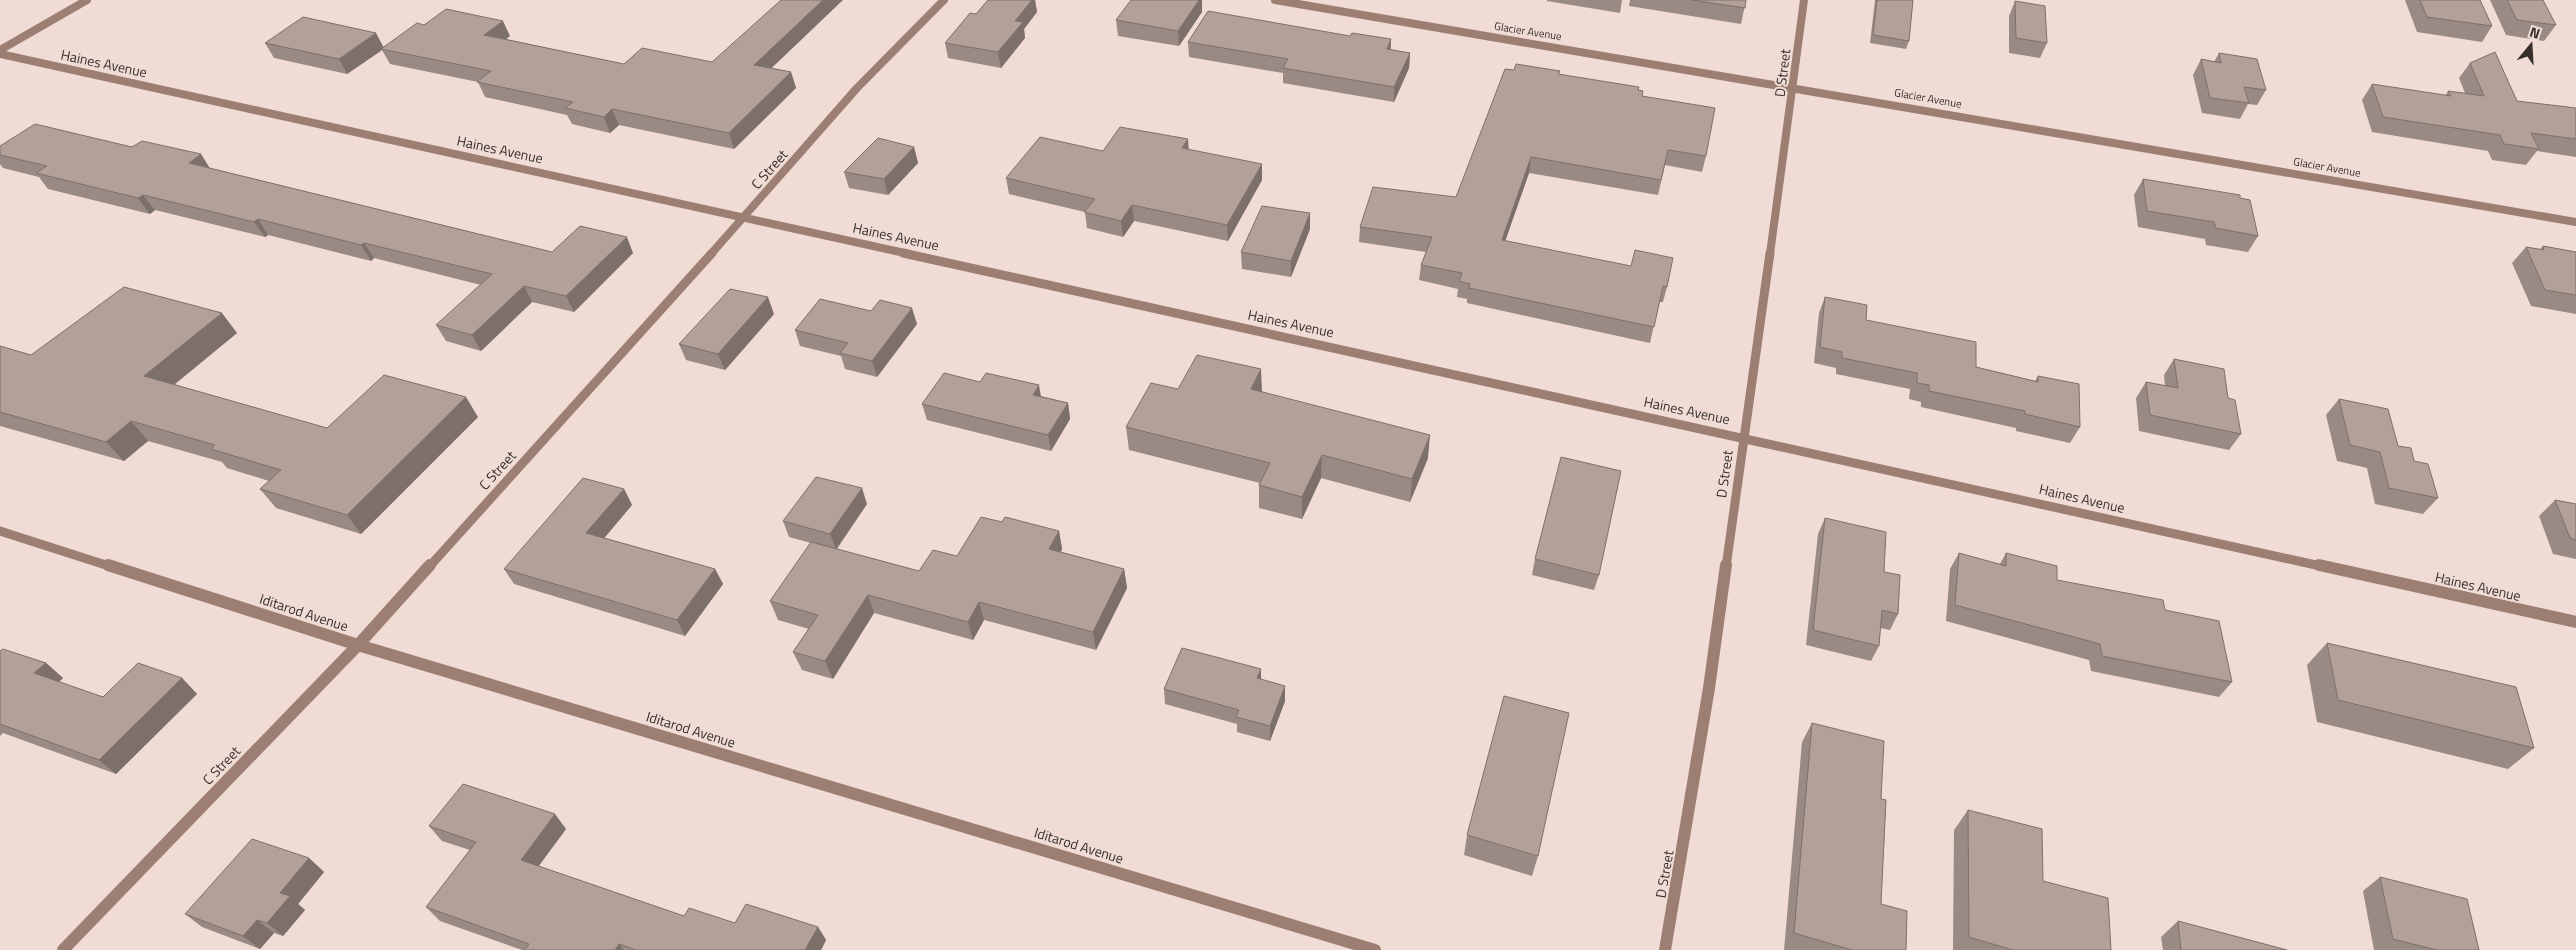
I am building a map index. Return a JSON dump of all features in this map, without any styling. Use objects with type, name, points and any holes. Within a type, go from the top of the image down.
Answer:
[{"type":"street","points":[[0,50],[87,0]]},
{"type":"street","name":"C Street","points":[[63,950],[109,900],[358,645],[745,217],[857,88],[944,0]]},
{"type":"street","name":"Glacier Avenue","points":[[1275,0],[1794,87],[2576,222]]},
{"type":"street","name":"D Street","points":[[1664,950],[1709,688],[1794,87],[1804,0]]},
{"type":"street","name":"Haines Avenue","points":[[0,54],[2576,622]]},
{"type":"street","name":"Iditarod Avenue","points":[[0,531],[358,645],[1375,950]]},
{"type":"building","points":[[781,0],[823,0],[754,65],[791,72],[729,133],[612,109],[604,117],[565,108],[573,102],[477,82],[491,71],[381,49],[417,23],[424,25],[446,9],[503,21],[484,35],[624,64],[642,48],[712,62]]},
{"type":"building","points":[[988,0],[1032,0],[1015,21],[1023,22],[998,52],[945,43],[970,13],[976,14]]},
{"type":"building","points":[[1131,0],[1199,0],[1178,31],[1116,20]]},
{"type":"building","points":[[1692,0],[1746,0],[1745,8]]},
{"type":"building","points":[[1877,0],[1913,0],[1909,41],[1873,35]]},
{"type":"building","points":[[2420,0],[2480,0],[2492,26],[2427,17]]},
{"type":"building","points":[[2507,0],[2543,0],[2556,25],[2517,20]]},
{"type":"building","points":[[2015,1],[2045,6],[2047,43],[2016,38]]},
{"type":"building","points":[[1208,11],[1350,36],[1352,33],[1391,39],[1387,49],[1410,53],[1394,87],[1283,68],[1288,59],[1188,42]]},
{"type":"building","points":[[303,17],[376,33],[339,59],[265,43]]},
{"type":"building","points":[[2495,52],[2517,101],[2576,108],[2576,139],[2531,133],[2539,149],[2504,144],[2500,135],[2383,117],[2372,84],[2451,96],[2448,91],[2484,96],[2470,63]]},
{"type":"building","points":[[2219,53],[2257,59],[2266,90],[2244,87],[2249,103],[2210,98],[2201,59],[2221,63]]},
{"type":"building","points":[[1516,64],[1560,71],[1558,74],[1639,87],[1638,90],[1643,91],[1642,96],[1715,108],[1706,156],[1668,150],[1661,180],[1531,157],[1502,240],[1631,266],[1635,250],[1673,258],[1667,287],[1663,286],[1654,327],[1469,288],[1470,284],[1459,281],[1462,273],[1421,265],[1432,237],[1360,227],[1373,187],[1456,197],[1505,69],[1514,70]]},
{"type":"building","points":[[35,124],[132,147],[142,141],[201,154],[189,163],[552,252],[580,226],[627,237],[566,296],[524,286],[472,335],[436,325],[492,274],[364,243],[361,245],[258,219],[254,222],[143,195],[138,198],[36,173],[47,166],[0,155],[0,146]]},
{"type":"building","points":[[1120,127],[1188,139],[1182,148],[1262,164],[1227,225],[1132,205],[1121,221],[1084,212],[1095,199],[1006,178],[1040,137],[1103,151]]},
{"type":"building","points":[[878,138],[914,147],[884,179],[844,172]]},
{"type":"building","points":[[2143,179],[2240,195],[2240,198],[2250,200],[2258,236],[2216,228],[2214,222],[2147,211]]},
{"type":"building","points":[[1262,206],[1310,213],[1291,261],[1241,252]]},
{"type":"building","points":[[2543,246],[2576,252],[2576,295],[2545,290],[2526,247],[2544,250]]},
{"type":"building","points":[[124,287],[222,313],[144,376],[327,428],[384,375],[466,397],[347,515],[260,489],[281,470],[211,449],[215,445],[131,421],[106,442],[0,412],[0,346],[31,355]]},
{"type":"building","points":[[730,289],[768,297],[718,354],[679,344]]},
{"type":"building","points":[[1825,297],[1867,305],[1866,320],[1976,342],[1976,367],[2038,382],[2038,376],[2079,384],[2080,427],[2025,414],[2025,411],[1929,391],[1929,385],[1917,383],[1917,373],[1842,358],[1842,352],[1820,347]]},
{"type":"building","points":[[820,299],[871,311],[880,300],[912,308],[872,361],[840,353],[848,343],[795,330]]},
{"type":"building","points":[[1197,355],[1261,369],[1251,389],[1430,435],[1412,479],[1322,455],[1302,497],[1259,485],[1270,463],[1126,427],[1151,383],[1178,389]]},
{"type":"building","points":[[2174,359],[2224,369],[2228,398],[2235,400],[2241,434],[2150,415],[2146,382],[2178,388]]},
{"type":"building","points":[[944,373],[980,382],[986,373],[1039,385],[1033,395],[1068,403],[1048,435],[922,404]]},
{"type":"building","points":[[2339,399],[2388,409],[2398,446],[2411,448],[2414,461],[2428,464],[2438,498],[2389,488],[2380,452],[2350,445]]},
{"type":"building","points":[[1561,457],[1621,471],[1599,575],[1535,559]]},
{"type":"building","points":[[816,477],[862,488],[830,534],[783,521]]},
{"type":"building","points":[[583,478],[624,489],[586,533],[715,569],[677,620],[504,569]]},
{"type":"building","points":[[2555,500],[2576,504],[2576,540],[2570,538]]},
{"type":"building","points":[[981,517],[1002,522],[1005,517],[1059,531],[1049,549],[1124,569],[1093,632],[979,602],[968,622],[868,595],[825,661],[793,652],[818,615],[770,601],[811,542],[919,571],[933,550],[957,556]]},
{"type":"building","points":[[1825,518],[1886,532],[1884,572],[1900,575],[1898,614],[1882,610],[1879,646],[1813,630]]},
{"type":"building","points":[[1959,553],[2006,566],[2006,553],[2057,566],[2057,580],[2163,600],[2165,610],[2219,621],[2232,682],[2102,656],[2100,644],[1955,605]]},
{"type":"building","points":[[2327,643],[2516,687],[2534,748],[2338,700]]},
{"type":"building","points":[[1182,648],[1261,669],[1257,678],[1285,686],[1270,726],[1236,717],[1239,710],[1164,689]]},
{"type":"building","points":[[3,649],[46,663],[34,673],[103,697],[138,663],[182,678],[99,760],[0,724],[0,651]]},
{"type":"building","points":[[1504,696],[1569,713],[1538,856],[1467,835]]},
{"type":"building","points":[[1812,723],[1884,741],[1881,799],[1886,800],[1881,904],[1907,911],[1906,950],[1852,950],[1794,933]]},
{"type":"building","points":[[463,784],[555,814],[521,860],[684,916],[689,908],[735,923],[746,904],[818,927],[805,950],[636,950],[619,944],[615,950],[525,950],[529,944],[426,907],[476,842],[429,826]]},
{"type":"building","points":[[1968,810],[2042,829],[2043,881],[2108,898],[2111,950],[2013,950],[1969,937]]},
{"type":"building","points":[[252,839],[309,858],[280,893],[290,896],[267,923],[257,920],[243,936],[185,914]]},
{"type":"building","points":[[2380,877],[2467,899],[2479,950],[2437,950],[2393,939]]},
{"type":"building","points":[[2178,921],[2287,950],[2181,950]]}]
